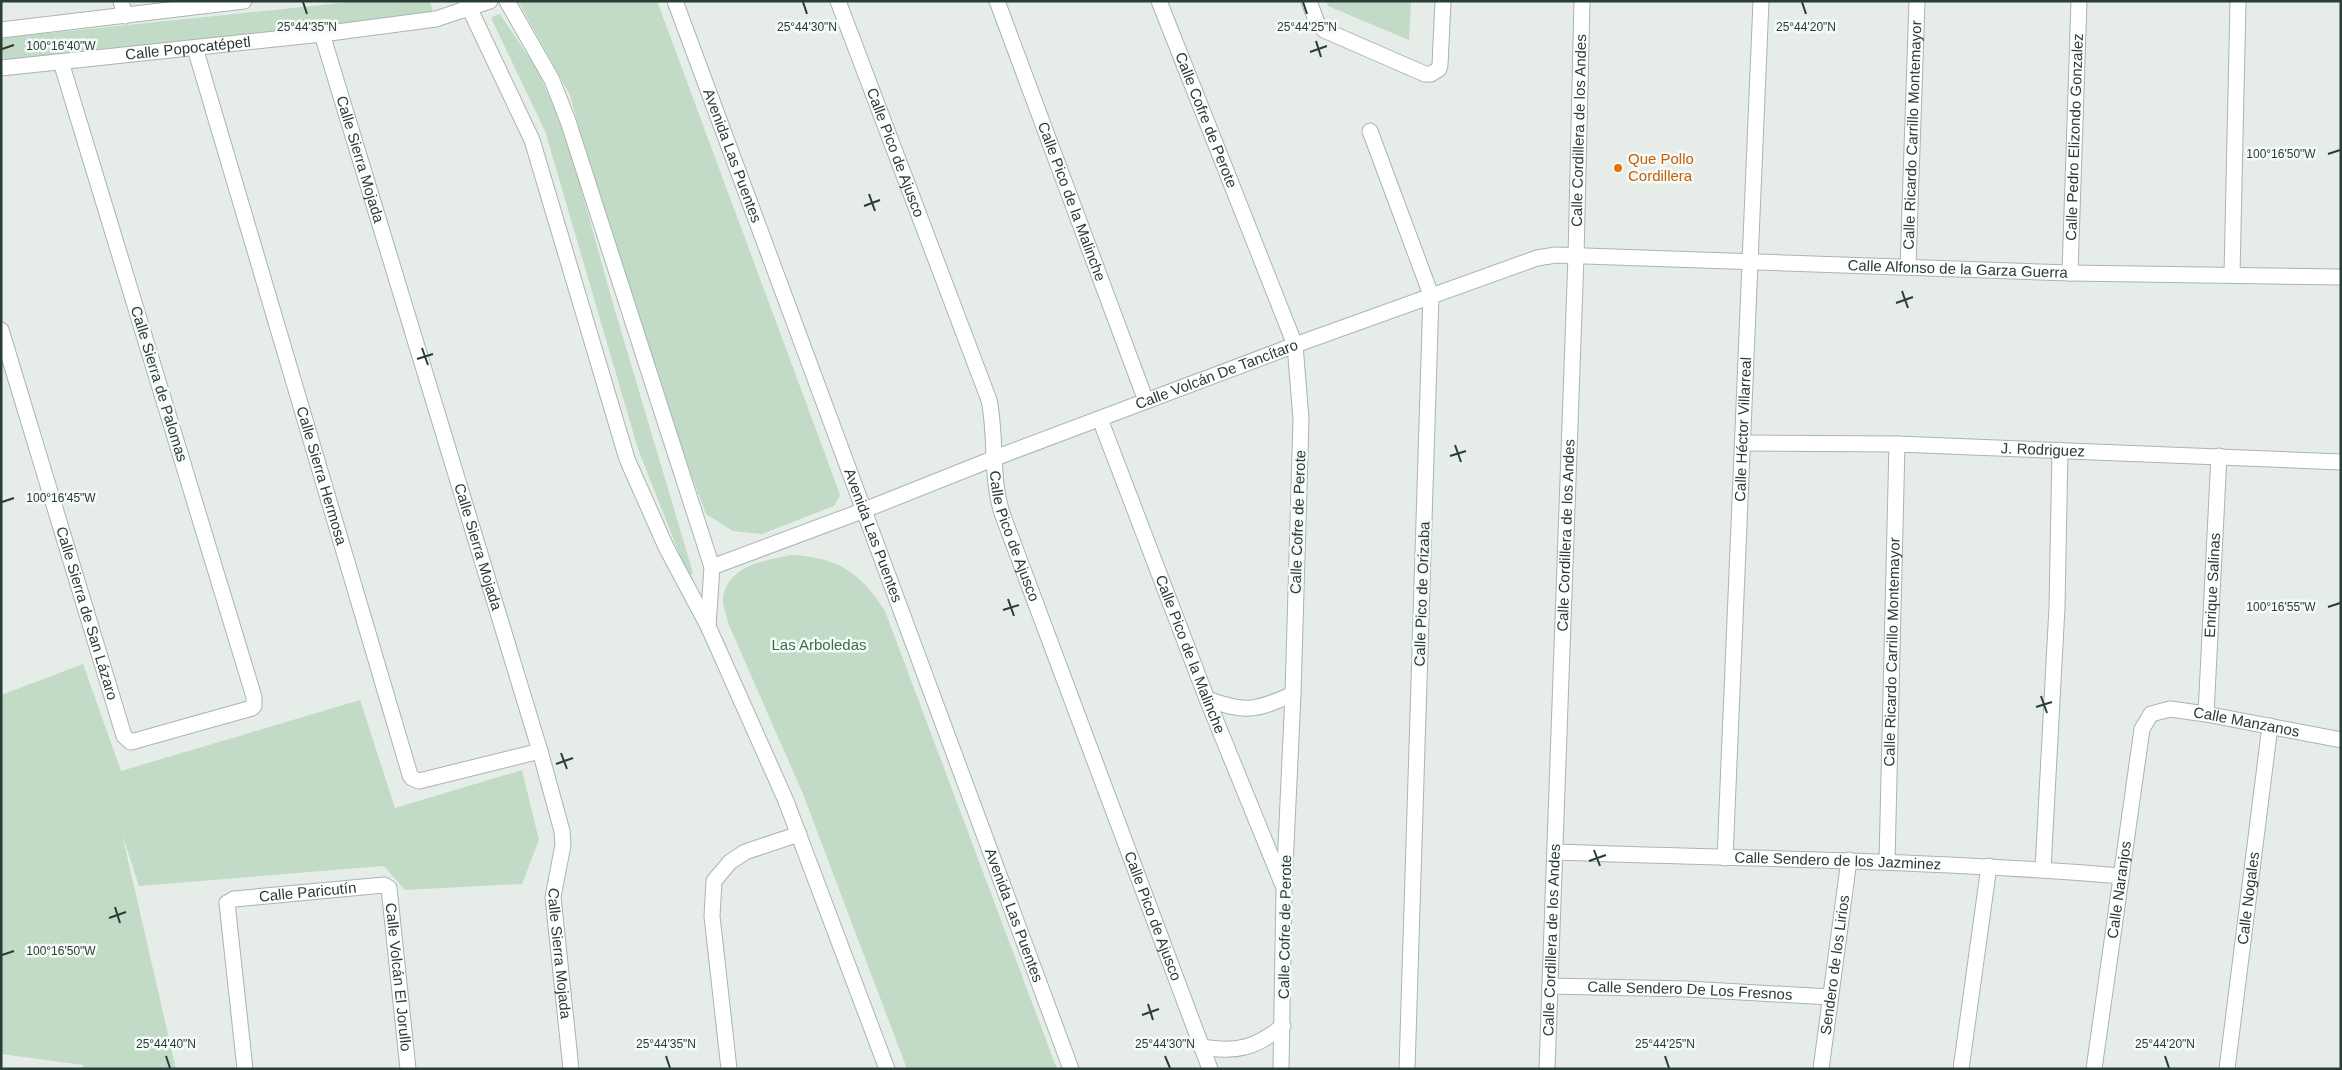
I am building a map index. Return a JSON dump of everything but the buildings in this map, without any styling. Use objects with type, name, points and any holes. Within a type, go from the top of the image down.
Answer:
[{"type":"street","points":[[121,1],[125,16]]},
{"type":"street","points":[[1,30],[244,1]]},
{"type":"street","name":"Calle Popocatépetl","points":[[1,68],[322,34],[436,19],[467,5],[490,1]]},
{"type":"street","points":[[507,1],[552,80],[568,121],[712,568],[708,626]]},
{"type":"street","name":"Avenida Las Puentes","points":[[675,1],[862,511],[1071,1069]]},
{"type":"street","name":"Calle Pico de Ajusco","points":[[838,1],[984,385],[993,422],[995,488],[1002,516],[1210,1069]]},
{"type":"street","name":"Calle Pico de la Malinche","points":[[997,1],[1146,401]]},
{"type":"street","name":"Calle Cofre de Perote","points":[[1159,1],[1295,345],[1301,419],[1293,694],[1284,889],[1281,1069]]},
{"type":"street","points":[[1309,1],[1317,24],[1324,30],[1425,74],[1431,74],[1439,69],[1440,65],[1443,1]]},
{"type":"street","name":"Calle Cordillera de los Andes","points":[[1547,1069],[1576,256],[1582,1]]},
{"type":"street","name":"Calle Héctor Villarreal","points":[[1725,858],[1744,443],[1761,1]]},
{"type":"street","name":"Calle Ricardo Carrillo Montemayor","points":[[1908,267],[1917,1]]},
{"type":"street","name":"Calle Pedro Elizondo Gonzalez","points":[[2070,273],[2079,1]]},
{"type":"street","points":[[2232,275],[2238,1]]},
{"type":"street","points":[[467,5],[532,140],[627,459],[666,546],[708,626],[786,801],[887,1069]]},
{"type":"street","name":"Calle Sierra Mojada","points":[[322,34],[540,751],[562,831],[563,845],[552,897],[571,1069]]},
{"type":"street","name":"Calle Sierra Hermosa","points":[[195,48],[410,775],[419,781],[540,751]]},
{"type":"street","name":"Calle Sierra de Palomas","points":[[61,62],[254,697],[254,706]]},
{"type":"street","name":"Calle Pico de Orizaba","points":[[1370,131],[1431,295],[1407,1069]]},
{"type":"street","name":"Calle Volcán De Tancítaro","points":[[712,568],[994,458],[1431,295],[1536,258],[1556,255],[1576,256]]},
{"type":"street","name":"Calle Alfonso de la Garza Guerra","points":[[1576,256],[2070,273],[2341,276]]},
{"type":"street","name":"Calle Sierra de San Lázaro","points":[[1,330],[124,736],[131,742],[248,710],[254,706]]},
{"type":"street","name":"Calle Pico de la Malinche","points":[[1100,419],[1207,699],[1284,889]]},
{"type":"street","name":"J. Rodriguez","points":[[1744,443],[1897,444],[2341,462]]},
{"type":"street","name":"Calle Ricardo Carrillo Montemayor","points":[[1887,861],[1897,444]]},
{"type":"street","points":[[2043,869],[2057,617],[2060,450]]},
{"type":"street","name":"Enrique Salinas","points":[[2206,714],[2219,456]]},
{"type":"street","points":[[1207,699],[1234,709],[1251,709],[1270,704],[1293,694]]},
{"type":"street","name":"Calle Manzanos","points":[[2152,714],[2170,709],[2206,714],[2341,740]]},
{"type":"street","name":"Calle Naranjos","points":[[2094,1069],[2142,729],[2152,714]]},
{"type":"street","name":"Calle Nogales","points":[[2227,1069],[2270,726]]},
{"type":"street","points":[[729,1069],[712,916],[714,881],[730,862],[745,852],[799,834]]},
{"type":"street","name":"Calle Sendero de los Jazminez","points":[[1556,852],[1887,861],[2043,869],[2121,876]]},
{"type":"street","name":"Sendero de los Lirios","points":[[1821,1069],[1849,860]]},
{"type":"street","points":[[1961,1069],[1989,866]]},
{"type":"street","name":"Calle Paricutín","points":[[245,1069],[227,903],[234,899],[389,886]]},
{"type":"street","name":"Calle Volcán El Jorullo","points":[[389,886],[408,1069]]},
{"type":"street","name":"Calle Sendero De Los Fresnos","points":[[1550,986],[1687,989],[1830,997]]},
{"type":"street","points":[[1201,1047],[1223,1051],[1252,1046],[1283,1026]]},
{"type":"green space","points":[[360,1],[430,1],[435,18],[4,61],[1,38]]},
{"type":"green space","points":[[518,1],[657,1],[838,489],[840,496],[834,506],[762,534],[733,531],[706,514],[690,472],[588,161],[570,95]]},
{"type":"green space","points":[[1326,1],[1411,1],[1409,40],[1328,6]]},
{"type":"green space","points":[[500,14],[536,68],[565,131],[614,307],[693,573],[688,576],[638,449],[545,131],[492,20],[492,17]]},
{"type":"green space","name":"Las Arboledas","points":[[791,555],[822,559],[847,570],[867,586],[885,611],[1057,1069],[907,1069],[803,794],[728,623],[724,606],[723,597],[727,586],[740,571],[759,562]]},
{"type":"green space","points":[[83,664],[121,771],[360,700],[395,808],[522,770],[539,840],[522,884],[405,890],[384,866],[139,886],[122,834],[176,1069],[83,1069],[83,1065],[1,1054],[1,695]]},
{"type":"place","name":"Que Pollo Cordillera","points":[[1618,168]]}]
